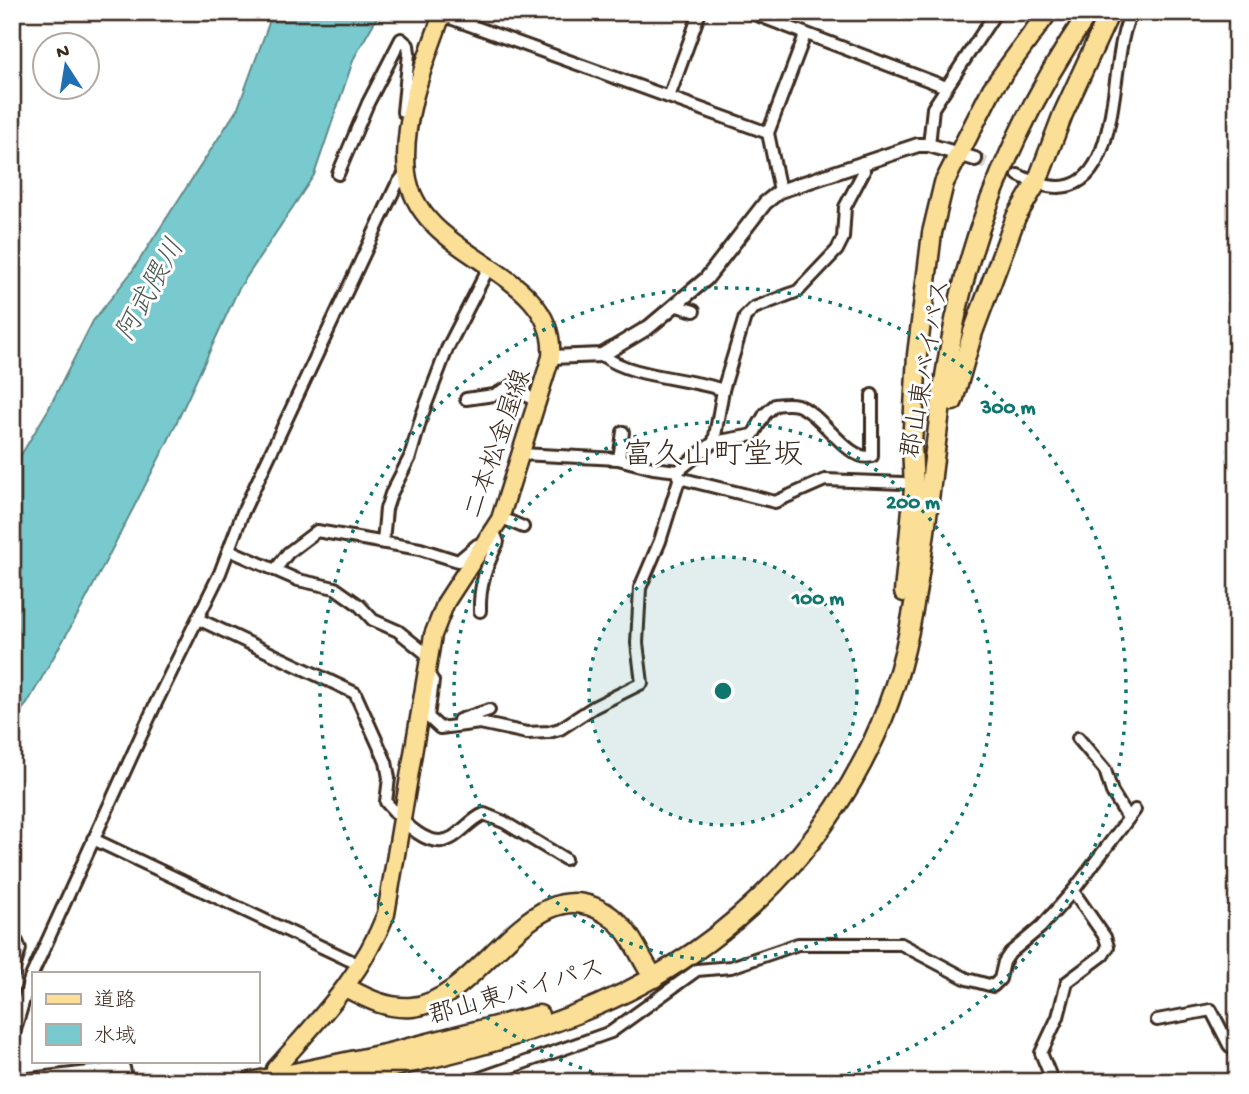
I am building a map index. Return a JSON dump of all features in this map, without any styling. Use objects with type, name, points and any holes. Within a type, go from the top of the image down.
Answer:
[{"type":"highway","points":[[902,659],[906,570],[914,488],[913,412],[917,355],[932,233],[944,183],[958,152],[1005,68],[1048,12]]},
{"type":"highway","name":"郡山東バイパス","points":[[326,1082],[456,1051],[545,1025],[596,1006],[728,928],[771,889],[819,832],[852,781],[886,712],[910,629],[942,396],[967,273],[1001,176],[1024,125],[1049,77],[1089,12]]},
{"type":"highway","points":[[910,629],[925,574],[956,383],[1012,228],[1037,182],[1073,90],[1110,12]]},
{"type":"highway","points":[[346,988],[371,1001],[391,1006],[414,1007],[428,1003],[457,987],[529,919],[549,908],[570,905],[589,908],[614,920],[627,934],[652,975]]},
{"type":"highway","name":"郡山東バイパス","points":[[251,1082],[389,1053],[524,1019],[600,998],[652,975]]},
{"type":"main road","name":"二本松金屋線","points":[[275,1069],[362,966],[386,914],[433,635],[446,601],[493,529],[521,454],[551,357],[550,332],[539,308],[426,219],[413,198],[407,171],[411,114],[442,14]]},
{"type":"street","points":[[669,97],[700,12]]},
{"type":"street","points":[[749,12],[762,14],[805,35],[946,87]]},
{"type":"street","points":[[929,145],[931,114],[996,12]]},
{"type":"street","points":[[1018,175],[1048,186],[1067,185],[1087,174],[1102,157],[1122,39],[1132,12]]},
{"type":"street","points":[[442,14],[768,133]]},
{"type":"street","points":[[780,191],[768,133],[805,35]]},
{"type":"street","points":[[338,174],[368,103],[401,39],[408,45],[409,53],[403,112],[411,114]]},
{"type":"street","points":[[551,357],[602,355],[649,327],[706,279],[765,203],[780,191],[905,148],[929,145],[975,159]]},
{"type":"street","points":[[714,442],[723,390],[747,313],[798,291],[837,250],[843,238],[847,199],[864,171],[863,162]]},
{"type":"street","points":[[33,972],[198,619],[243,512],[334,325],[396,186],[407,171]]},
{"type":"street","points":[[383,542],[386,509],[391,494],[410,457],[422,415],[452,338],[489,267]]},
{"type":"street","points":[[677,306],[694,311]]},
{"type":"street","points":[[602,355],[629,369],[686,379],[723,390]]},
{"type":"street","points":[[466,400],[498,394],[513,385],[537,403]]},
{"type":"street","points":[[229,550],[298,580],[335,588],[359,605],[373,620],[398,631],[427,663],[433,681],[430,721],[440,728],[480,723],[527,733],[549,732],[560,729],[594,707],[642,683],[637,643],[640,588],[660,541],[679,474],[714,442],[753,435],[765,414],[775,405],[797,405],[808,411],[857,456],[872,456],[872,395]]},
{"type":"street","points":[[619,459],[623,432]]},
{"type":"street","points":[[521,454],[619,459],[775,502],[825,480],[903,483]]},
{"type":"street","points":[[275,570],[288,553],[317,531],[420,549],[458,561],[493,529],[523,527]]},
{"type":"street","points":[[480,611],[479,593],[485,567],[498,542],[493,529]]},
{"type":"street","points":[[198,619],[355,693],[388,769],[386,803],[401,821],[426,836],[442,840],[450,839],[484,814],[504,822],[565,859]]},
{"type":"street","points":[[449,727],[456,721],[489,710]]},
{"type":"street","points":[[469,1082],[611,1032],[698,970],[731,967],[798,944],[901,944],[967,979],[993,986],[1000,979],[1004,962],[1010,953],[1041,927],[1073,891],[1132,814],[1112,792],[1105,770],[1078,738]]},
{"type":"street","points":[[93,839],[362,966]]},
{"type":"street","points":[[1054,1082],[1041,1053],[1058,1017],[1063,990],[1067,982],[1103,955],[1108,947],[1105,937],[1073,891]]},
{"type":"street","points":[[12,953],[17,942],[20,949],[12,975]]},
{"type":"street","points":[[12,1040],[32,975]]},
{"type":"street","points":[[1157,1020],[1211,1010],[1229,1045],[1237,1053]]},
{"type":"street","points":[[12,1081],[124,1068],[127,1082]]},
{"type":"water","name":"阿武隈川","points":[[273,12],[380,12],[354,58],[314,175],[238,290],[167,443],[82,607],[27,704],[12,721],[12,470],[48,410],[93,321],[131,273],[238,108]]},
{"type":"tunnel","points":[[975,159],[1018,175]]},
{"type":"district","name":"富久山町堂坂","points":[[713,453]]}]
